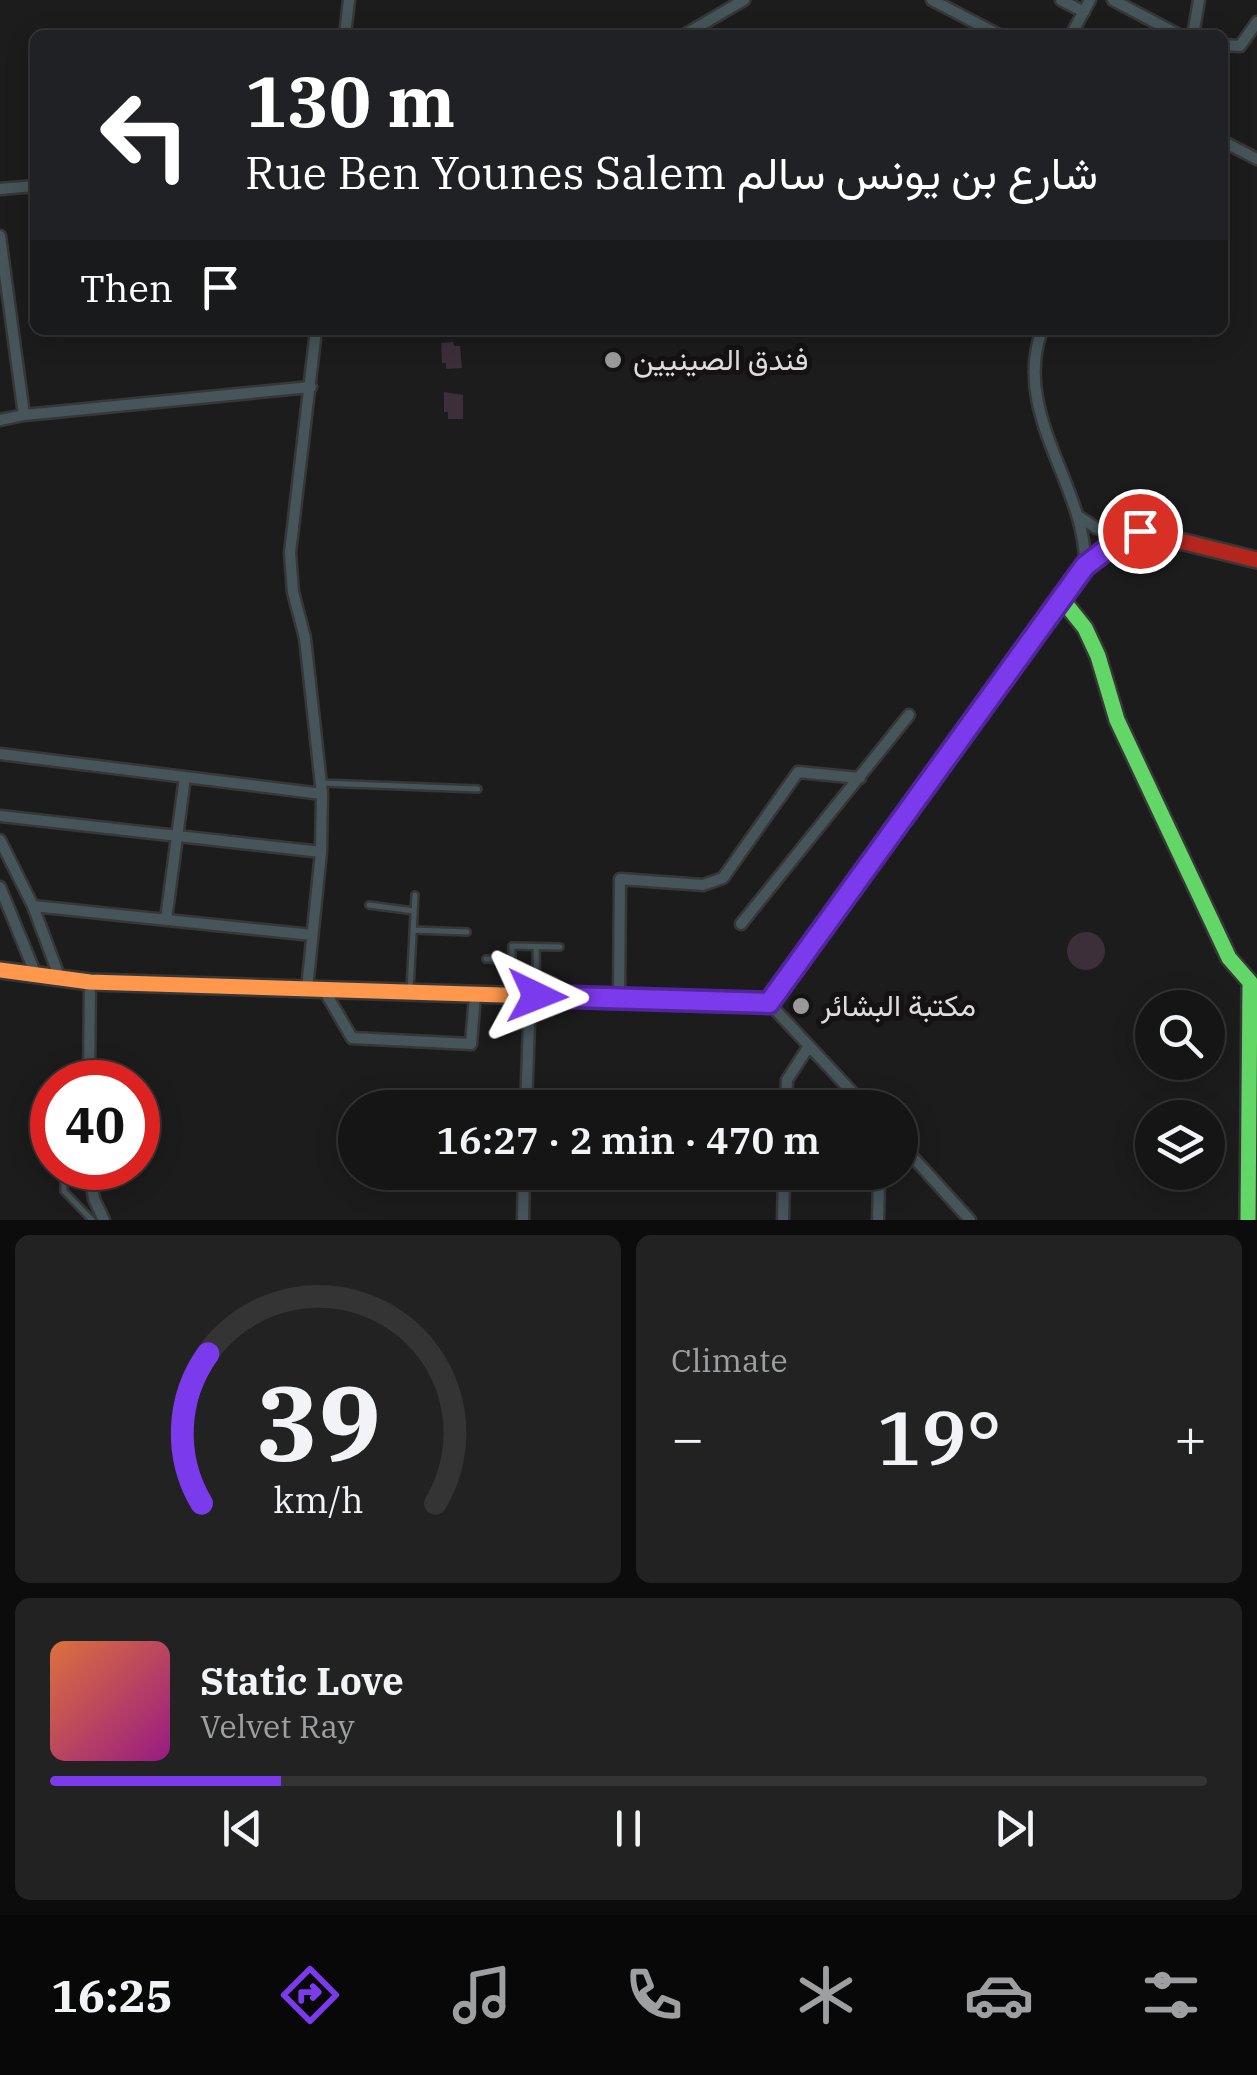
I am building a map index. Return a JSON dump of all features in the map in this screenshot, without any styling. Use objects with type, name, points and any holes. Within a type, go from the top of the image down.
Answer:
[{"type":"street","points":[[346,30],[349,0]]},
{"type":"street","points":[[693,30],[744,0]]},
{"type":"street","points":[[932,0],[989,30]]},
{"type":"street","points":[[1061,0],[1084,12]]},
{"type":"street","points":[[1074,30],[1090,0]]},
{"type":"street","points":[[1112,0],[1169,30]]},
{"type":"street","points":[[1193,30],[1199,0]]},
{"type":"street","points":[[1228,45],[1240,46],[1257,22]]},
{"type":"street","points":[[1228,144],[1257,159]]},
{"type":"street","points":[[0,189],[30,186]]},
{"type":"street","points":[[0,236],[24,415]]},
{"type":"street","points":[[307,990],[321,852],[322,789],[305,638],[293,592],[290,553],[316,335]]},
{"type":"street","points":[[1041,335],[1036,367],[1039,404],[1044,430],[1085,541],[1085,566]]},
{"type":"street","points":[[0,420],[311,386]]},
{"type":"street","points":[[1077,515],[1096,528],[1123,537]]},
{"type":"street","points":[[769,1003],[1085,566],[1123,537],[1140,531],[1257,560]]},
{"type":"street","points":[[1061,598],[1084,628],[1098,656],[1116,720],[1229,958],[1250,982],[1248,1220]]},
{"type":"street","points":[[741,924],[908,715]]},
{"type":"street","points":[[0,754],[322,789]]},
{"type":"street","points":[[619,999],[620,879],[704,886],[723,878],[798,772],[860,778]]},
{"type":"street","points":[[166,919],[185,777]]},
{"type":"street","points":[[0,816],[321,852]]},
{"type":"street","points":[[0,840],[33,906],[59,976]]},
{"type":"street","points":[[0,887],[36,974]]},
{"type":"street","points":[[33,906],[312,935]]},
{"type":"street","points":[[0,970],[90,982],[769,1003],[850,1090]]},
{"type":"street","points":[[88,1060],[90,982]]},
{"type":"street","points":[[324,990],[352,1038],[471,1044],[476,996]]},
{"type":"street","points":[[527,1090],[534,996]]},
{"type":"street","points":[[787,1090],[787,1080],[809,1046]]},
{"type":"street","points":[[918,1166],[970,1220]]},
{"type":"street","points":[[93,1190],[104,1220]]},
{"type":"street","points":[[522,1220],[523,1190]]},
{"type":"street","points":[[783,1220],[784,1190]]},
{"type":"street","points":[[878,1220],[879,1190]]},
{"type":"lane","points":[[322,789],[478,789]]},
{"type":"lane","points":[[410,993],[415,895]]},
{"type":"lane","points":[[369,905],[414,910]]},
{"type":"lane","points":[[413,930],[467,932]]},
{"type":"lane","points":[[486,959],[512,960],[512,946],[560,947]]},
{"type":"lane","points":[[534,996],[536,947]]},
{"type":"lane","points":[[64,1190],[92,1220]]},
{"type":"building","points":[[441,343],[460,346],[462,368],[446,369]]},
{"type":"building","points":[[444,392],[463,395],[463,419],[448,419]]},
{"type":"building","points":[[1086,932],[1099,938],[1105,951],[1099,964],[1086,970],[1073,964],[1067,951],[1073,938]]},
{"type":"traffic: fast","points":[[1061,598],[1085,628],[1098,656],[1117,720],[1229,958],[1250,982],[1248,1220]]},
{"type":"traffic: slow","points":[[0,970],[90,982],[759,1003]]},
{"type":"traffic: jam","points":[[759,1003],[769,1003],[1085,566],[1123,537],[1140,531],[1257,560]]},
{"type":"place","name":"فندق الصينيين","points":[[613,360]]},
{"type":"place","name":"مكتبة البشائر","points":[[801,1006]]},
{"type":"route","points":[[537,996],[769,1003],[1085,566],[1123,537],[1140,531]]}]
